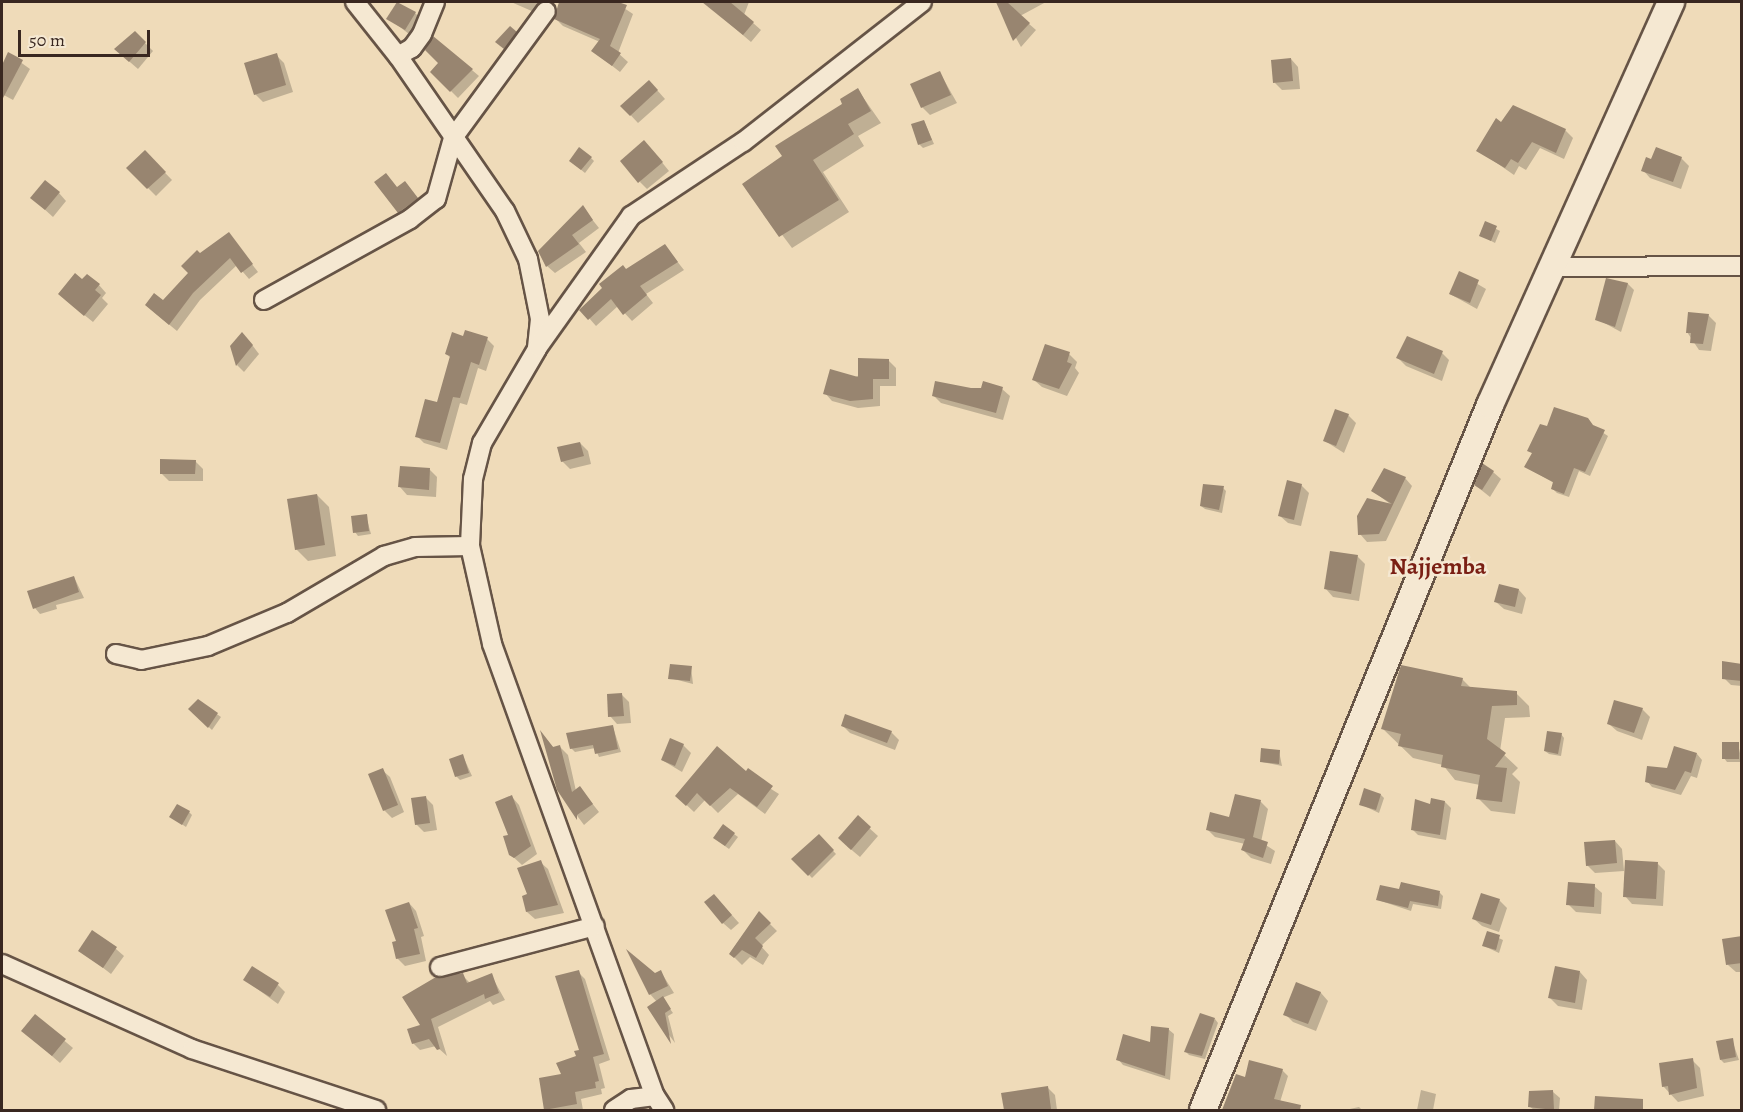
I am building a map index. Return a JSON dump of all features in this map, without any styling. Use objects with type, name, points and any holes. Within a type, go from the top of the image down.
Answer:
[{"type":"street","points":[[355,2],[398,56],[505,211],[528,259],[538,302],[537,349]]},
{"type":"street","points":[[398,56],[412,48],[422,34],[435,2]]},
{"type":"street","points":[[614,1110],[631,1100],[660,1103],[492,644],[470,546],[473,479],[482,443],[537,349],[631,216],[743,142],[922,2]]},
{"type":"street","points":[[1203,1110],[1490,405],[1671,2]]},
{"type":"street","points":[[264,300],[426,208],[436,199],[443,185],[453,138],[546,11]]},
{"type":"street","points":[[1553,267],[1742,267]]},
{"type":"street","points":[[116,654],[141,660],[208,646],[287,613],[384,555],[415,547],[470,546]]},
{"type":"street","points":[[440,967],[595,926]]},
{"type":"street","points":[[2,964],[192,1049],[376,1110]]},
{"type":"building","points":[[397,2],[416,12],[405,30],[386,19]]},
{"type":"building","points":[[559,2],[618,2],[627,5],[610,46],[621,53],[612,66],[591,51],[600,39],[554,19]]},
{"type":"building","points":[[702,2],[730,2],[754,22],[743,35]]},
{"type":"building","points":[[996,2],[1007,2],[1030,23],[1013,41]]},
{"type":"building","points":[[510,26],[517,32],[504,49],[495,42]]},
{"type":"building","points":[[135,31],[146,42],[129,62],[114,49]]},
{"type":"building","points":[[433,36],[473,69],[450,92],[430,72],[438,63],[425,50]]},
{"type":"building","points":[[8,52],[23,60],[2,100],[2,65]]},
{"type":"building","points":[[277,53],[286,85],[254,95],[244,63]]},
{"type":"building","points":[[1291,58],[1293,81],[1273,83],[1271,60]]},
{"type":"building","points":[[940,71],[951,95],[921,108],[910,84]]},
{"type":"building","points":[[649,80],[658,90],[630,116],[620,106]]},
{"type":"building","points":[[858,88],[871,111],[848,124],[854,134],[813,160],[839,200],[779,237],[742,184],[782,156],[775,146],[842,104],[840,99]]},
{"type":"building","points":[[1513,105],[1566,129],[1556,153],[1532,142],[1518,163],[1511,159],[1505,168],[1476,151],[1496,118],[1501,122]]},
{"type":"building","points":[[924,120],[932,140],[918,145],[911,124]]},
{"type":"building","points":[[644,140],[663,162],[638,183],[620,161]]},
{"type":"building","points":[[579,147],[592,157],[581,170],[569,161]]},
{"type":"building","points":[[1656,147],[1682,157],[1673,182],[1641,171],[1646,157],[1651,159]]},
{"type":"building","points":[[145,150],[166,172],[147,189],[126,168]]},
{"type":"building","points":[[386,173],[397,187],[405,181],[418,198],[398,213],[374,182]]},
{"type":"building","points":[[45,180],[60,192],[45,210],[30,198]]},
{"type":"building","points":[[583,205],[593,220],[572,235],[579,244],[546,267],[538,251]]},
{"type":"building","points":[[1485,221],[1497,226],[1491,241],[1479,236]]},
{"type":"building","points":[[229,232],[253,264],[241,273],[230,258],[193,293],[169,325],[145,305],[154,293],[163,300],[188,273],[181,266],[197,250],[200,253]]},
{"type":"building","points":[[665,244],[678,262],[640,286],[647,295],[623,315],[611,299],[588,320],[579,310],[602,288],[599,284],[623,265],[626,269]]},
{"type":"building","points":[[1459,271],[1479,280],[1470,303],[1449,294]]},
{"type":"building","points":[[75,273],[82,279],[87,274],[100,284],[95,290],[101,295],[84,316],[58,294]]},
{"type":"building","points":[[1606,278],[1628,283],[1615,327],[1595,320]]},
{"type":"building","points":[[1688,312],[1709,314],[1703,344],[1690,343],[1691,333],[1686,333]]},
{"type":"building","points":[[465,330],[488,337],[479,365],[471,362],[460,398],[453,397],[440,443],[415,437],[425,399],[437,402],[450,356],[445,354],[452,332],[463,336]]},
{"type":"building","points":[[242,332],[253,345],[236,366],[230,346]]},
{"type":"building","points":[[1407,336],[1443,351],[1434,374],[1396,358]]},
{"type":"building","points":[[1045,344],[1070,352],[1067,362],[1072,364],[1059,389],[1032,380]]},
{"type":"building","points":[[858,358],[889,359],[889,379],[873,379],[873,399],[850,401],[823,394],[830,369],[858,377]]},
{"type":"building","points":[[935,381],[981,388],[983,381],[1003,387],[996,413],[932,396]]},
{"type":"building","points":[[1554,407],[1588,418],[1593,425],[1605,430],[1585,472],[1574,468],[1564,494],[1551,489],[1553,482],[1524,467],[1532,453],[1527,451],[1540,424],[1547,426]]},
{"type":"building","points":[[1335,409],[1349,414],[1336,446],[1323,441]]},
{"type":"building","points":[[580,442],[584,456],[561,462],[557,447]]},
{"type":"building","points":[[160,459],[196,460],[195,474],[160,474]]},
{"type":"building","points":[[1482,463],[1494,471],[1482,490],[1474,485]]},
{"type":"building","points":[[400,466],[430,468],[429,490],[398,487]]},
{"type":"building","points":[[1384,468],[1406,477],[1379,534],[1358,535],[1357,516],[1367,498],[1392,504],[1371,491]]},
{"type":"building","points":[[1287,480],[1302,484],[1294,520],[1278,516]]},
{"type":"building","points":[[1203,484],[1224,486],[1219,510],[1200,506]]},
{"type":"building","points":[[317,494],[325,545],[295,550],[287,499]]},
{"type":"building","points":[[367,514],[369,531],[353,533],[351,516]]},
{"type":"building","points":[[1330,551],[1358,555],[1351,594],[1324,589]]},
{"type":"building","points":[[74,576],[79,592],[33,609],[27,591]]},
{"type":"building","points":[[1499,584],[1519,589],[1515,607],[1494,602]]},
{"type":"building","points":[[1722,661],[1742,664],[1742,681],[1722,679]]},
{"type":"building","points":[[670,664],[692,666],[690,681],[668,679]]},
{"type":"building","points":[[1401,665],[1463,678],[1461,686],[1517,691],[1517,705],[1492,706],[1487,739],[1506,753],[1495,767],[1507,768],[1502,802],[1476,799],[1480,775],[1441,767],[1443,755],[1398,746],[1401,734],[1381,729]]},
{"type":"building","points":[[622,693],[624,716],[608,717],[607,694]]},
{"type":"building","points":[[198,699],[218,713],[208,728],[188,709]]},
{"type":"building","points":[[1614,700],[1643,708],[1634,733],[1607,724]]},
{"type":"building","points":[[845,714],[892,731],[887,743],[841,726]]},
{"type":"building","points":[[613,725],[618,749],[595,754],[593,745],[570,749],[566,733]]},
{"type":"building","points":[[540,730],[553,747],[560,745],[572,792],[580,786],[593,804],[577,815],[577,820],[557,790]]},
{"type":"building","points":[[1547,731],[1562,733],[1558,754],[1544,751]]},
{"type":"building","points":[[670,738],[684,744],[675,766],[661,760]]},
{"type":"building","points":[[1722,742],[1739,742],[1739,759],[1722,759]]},
{"type":"building","points":[[717,746],[746,771],[748,768],[773,786],[757,807],[730,788],[710,806],[697,793],[686,806],[675,796]]},
{"type":"building","points":[[1674,746],[1697,753],[1691,773],[1685,771],[1675,790],[1645,782],[1647,766],[1667,768]]},
{"type":"building","points":[[1261,748],[1280,750],[1279,764],[1260,762]]},
{"type":"building","points":[[463,754],[469,773],[455,777],[449,759]]},
{"type":"building","points":[[383,768],[398,805],[383,811],[368,774]]},
{"type":"building","points":[[1364,788],[1381,794],[1376,810],[1359,805]]},
{"type":"building","points":[[1235,794],[1261,800],[1253,837],[1268,842],[1263,858],[1241,850],[1245,839],[1206,830],[1210,812],[1229,817]]},
{"type":"building","points":[[512,795],[531,846],[514,858],[509,855],[503,836],[508,835],[495,802]]},
{"type":"building","points":[[426,796],[430,823],[415,825],[411,798]]},
{"type":"building","points":[[1431,798],[1445,801],[1440,835],[1411,830],[1415,799],[1430,804]]},
{"type":"building","points":[[177,804],[190,811],[182,825],[169,817]]},
{"type":"building","points":[[858,815],[871,827],[851,850],[838,838]]},
{"type":"building","points":[[723,824],[735,833],[725,846],[713,838]]},
{"type":"building","points":[[819,834],[834,850],[808,876],[791,859]]},
{"type":"building","points":[[1615,840],[1617,863],[1586,866],[1584,842]]},
{"type":"building","points":[[541,860],[558,905],[526,912],[522,896],[527,894],[517,868]]},
{"type":"building","points":[[1625,860],[1658,862],[1656,899],[1623,897]]},
{"type":"building","points":[[1401,882],[1440,891],[1438,906],[1410,901],[1408,908],[1376,900],[1380,885],[1399,889]]},
{"type":"building","points":[[1568,882],[1595,884],[1594,907],[1566,905]]},
{"type":"building","points":[[1481,893],[1500,899],[1491,925],[1472,919]]},
{"type":"building","points":[[714,894],[732,915],[722,924],[704,902]]},
{"type":"building","points":[[409,902],[418,928],[414,929],[420,954],[396,959],[392,942],[396,941],[385,910]]},
{"type":"building","points":[[759,911],[771,923],[755,938],[763,946],[756,958],[742,950],[734,958],[729,954]]},
{"type":"building","points":[[92,930],[117,947],[103,968],[78,951]]},
{"type":"building","points":[[1487,931],[1500,935],[1496,950],[1482,946]]},
{"type":"building","points":[[1742,936],[1742,963],[1726,965],[1722,939]]},
{"type":"building","points":[[626,949],[655,973],[661,970],[668,986],[649,995]]},
{"type":"building","points":[[252,966],[279,983],[270,997],[243,980]]},
{"type":"building","points":[[1555,966],[1580,971],[1575,1003],[1548,998]]},
{"type":"building","points":[[579,970],[604,1054],[593,1057],[599,1081],[595,1082],[596,1088],[575,1092],[577,1104],[544,1110],[539,1078],[561,1074],[556,1063],[576,1056],[574,1051],[579,1050],[555,976]]},
{"type":"building","points":[[463,973],[467,983],[492,973],[499,993],[485,999],[484,994],[431,1019],[440,1049],[437,1050],[429,1039],[412,1044],[407,1029],[420,1025],[402,997],[436,977]]},
{"type":"building","points":[[1296,982],[1321,992],[1308,1024],[1283,1015]]},
{"type":"building","points":[[663,996],[671,1009],[665,1013],[671,1044],[647,1007]]},
{"type":"building","points":[[1200,1013],[1215,1018],[1202,1056],[1184,1052]]},
{"type":"building","points":[[35,1014],[66,1039],[52,1056],[21,1031]]},
{"type":"building","points":[[1151,1026],[1169,1028],[1165,1076],[1116,1060],[1123,1034],[1150,1042]]},
{"type":"building","points":[[1733,1038],[1736,1057],[1720,1060],[1716,1041]]},
{"type":"building","points":[[1693,1058],[1697,1088],[1669,1095],[1668,1086],[1662,1087],[1659,1063]]},
{"type":"building","points":[[1249,1060],[1283,1069],[1274,1099],[1301,1105],[1300,1110],[1222,1110],[1236,1074],[1245,1077]]},
{"type":"building","points":[[1048,1086],[1051,1109],[1004,1110],[1001,1093]]},
{"type":"building","points":[[1553,1090],[1554,1110],[1528,1107],[1529,1091]]},
{"type":"building","points":[[1595,1096],[1643,1099],[1643,1110],[1594,1110]]},
{"type":"district","name":"Najjemba","points":[[1438,567]]}]
